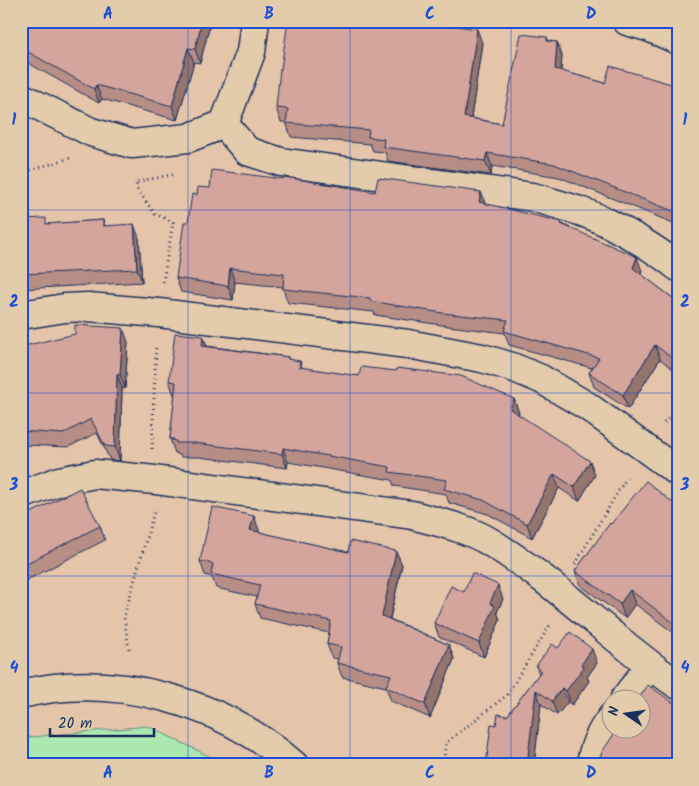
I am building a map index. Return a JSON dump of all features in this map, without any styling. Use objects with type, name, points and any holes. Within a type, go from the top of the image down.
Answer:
[{"type":"street","points":[[21,96],[91,132],[132,144],[188,138],[224,124],[251,52],[255,21]]},
{"type":"street","points":[[626,21],[648,27],[678,40]]},
{"type":"street","points":[[224,124],[248,151],[281,162],[534,197],[570,208],[609,223],[664,256],[678,267]]},
{"type":"street","points":[[21,315],[65,308],[115,309],[408,344],[482,358],[512,366],[549,383],[587,406],[678,472]]},
{"type":"street","points":[[21,495],[59,481],[95,474],[155,480],[412,514],[449,524],[489,542],[563,594],[650,666],[678,685]]},
{"type":"street","points":[[633,688],[650,666]]},
{"type":"street","points":[[21,694],[71,686],[150,694],[174,700],[218,715],[247,730],[294,765]]},
{"type":"street","points":[[592,765],[593,754],[602,733]]},
{"type":"path","points":[[162,288],[173,222],[155,214],[137,189],[136,182],[177,174]]},
{"type":"path","points":[[152,456],[157,343]]},
{"type":"path","points":[[665,422],[678,409]]},
{"type":"path","points":[[575,563],[627,476]]},
{"type":"path","points":[[129,649],[124,617],[156,506]]},
{"type":"path","points":[[443,765],[446,743],[507,695],[552,622]]},
{"type":"green space","points":[[148,726],[227,765],[21,765],[21,738]]},
{"type":"building","points":[[21,21],[202,21],[195,49],[188,48],[172,106],[96,85],[94,89],[21,48]]},
{"type":"building","points":[[288,21],[422,21],[477,29],[464,117],[502,124],[521,34],[547,37],[547,41],[557,42],[555,69],[605,83],[610,66],[678,87],[678,213],[554,164],[487,153],[485,161],[383,147],[384,139],[368,137],[369,130],[286,123],[288,109],[276,108]]},
{"type":"building","points":[[212,170],[283,179],[284,177],[375,192],[378,178],[481,192],[479,202],[562,222],[561,224],[637,257],[633,268],[678,302],[678,352],[673,359],[655,345],[623,395],[589,373],[599,358],[504,331],[508,320],[442,313],[370,301],[370,298],[283,289],[284,274],[230,268],[228,286],[176,278],[184,222],[188,222],[192,194],[197,195],[198,187],[210,188]]},
{"type":"building","points":[[46,218],[46,224],[103,220],[103,226],[134,224],[137,269],[21,274],[21,219]]},
{"type":"building","points":[[75,325],[123,328],[120,375],[117,374],[115,447],[105,446],[91,419],[63,434],[21,431],[21,342],[24,346],[75,334]]},
{"type":"building","points":[[175,333],[203,336],[202,346],[288,357],[288,359],[300,361],[299,367],[359,376],[361,367],[396,371],[397,368],[461,376],[514,399],[510,409],[590,461],[574,487],[554,474],[527,524],[483,500],[444,489],[447,480],[389,472],[390,467],[283,448],[282,454],[194,443],[176,443],[176,441],[172,440],[174,439],[170,439],[176,382],[169,381]]},
{"type":"building","points":[[646,481],[678,507],[678,626],[630,590],[620,604],[575,571],[610,523]]},
{"type":"building","points":[[80,488],[100,526],[21,566],[21,518]]},
{"type":"building","points":[[212,507],[254,516],[250,530],[348,552],[350,541],[396,551],[382,616],[449,645],[425,704],[386,687],[391,675],[337,663],[341,647],[327,644],[331,621],[255,604],[260,585],[211,574],[213,564],[200,561]]},
{"type":"building","points":[[472,573],[498,585],[490,603],[495,606],[479,643],[434,623],[451,586],[464,592]]},
{"type":"building","points":[[570,632],[592,649],[581,665],[584,667],[566,691],[562,688],[552,701],[536,690],[527,765],[486,765],[491,724],[496,725],[498,714],[507,716],[541,671],[536,666],[552,644],[558,648]]},
{"type":"building","points":[[648,685],[678,706],[678,765],[605,765],[601,762],[604,759],[600,757],[611,738],[652,738],[652,688],[646,688]]}]
